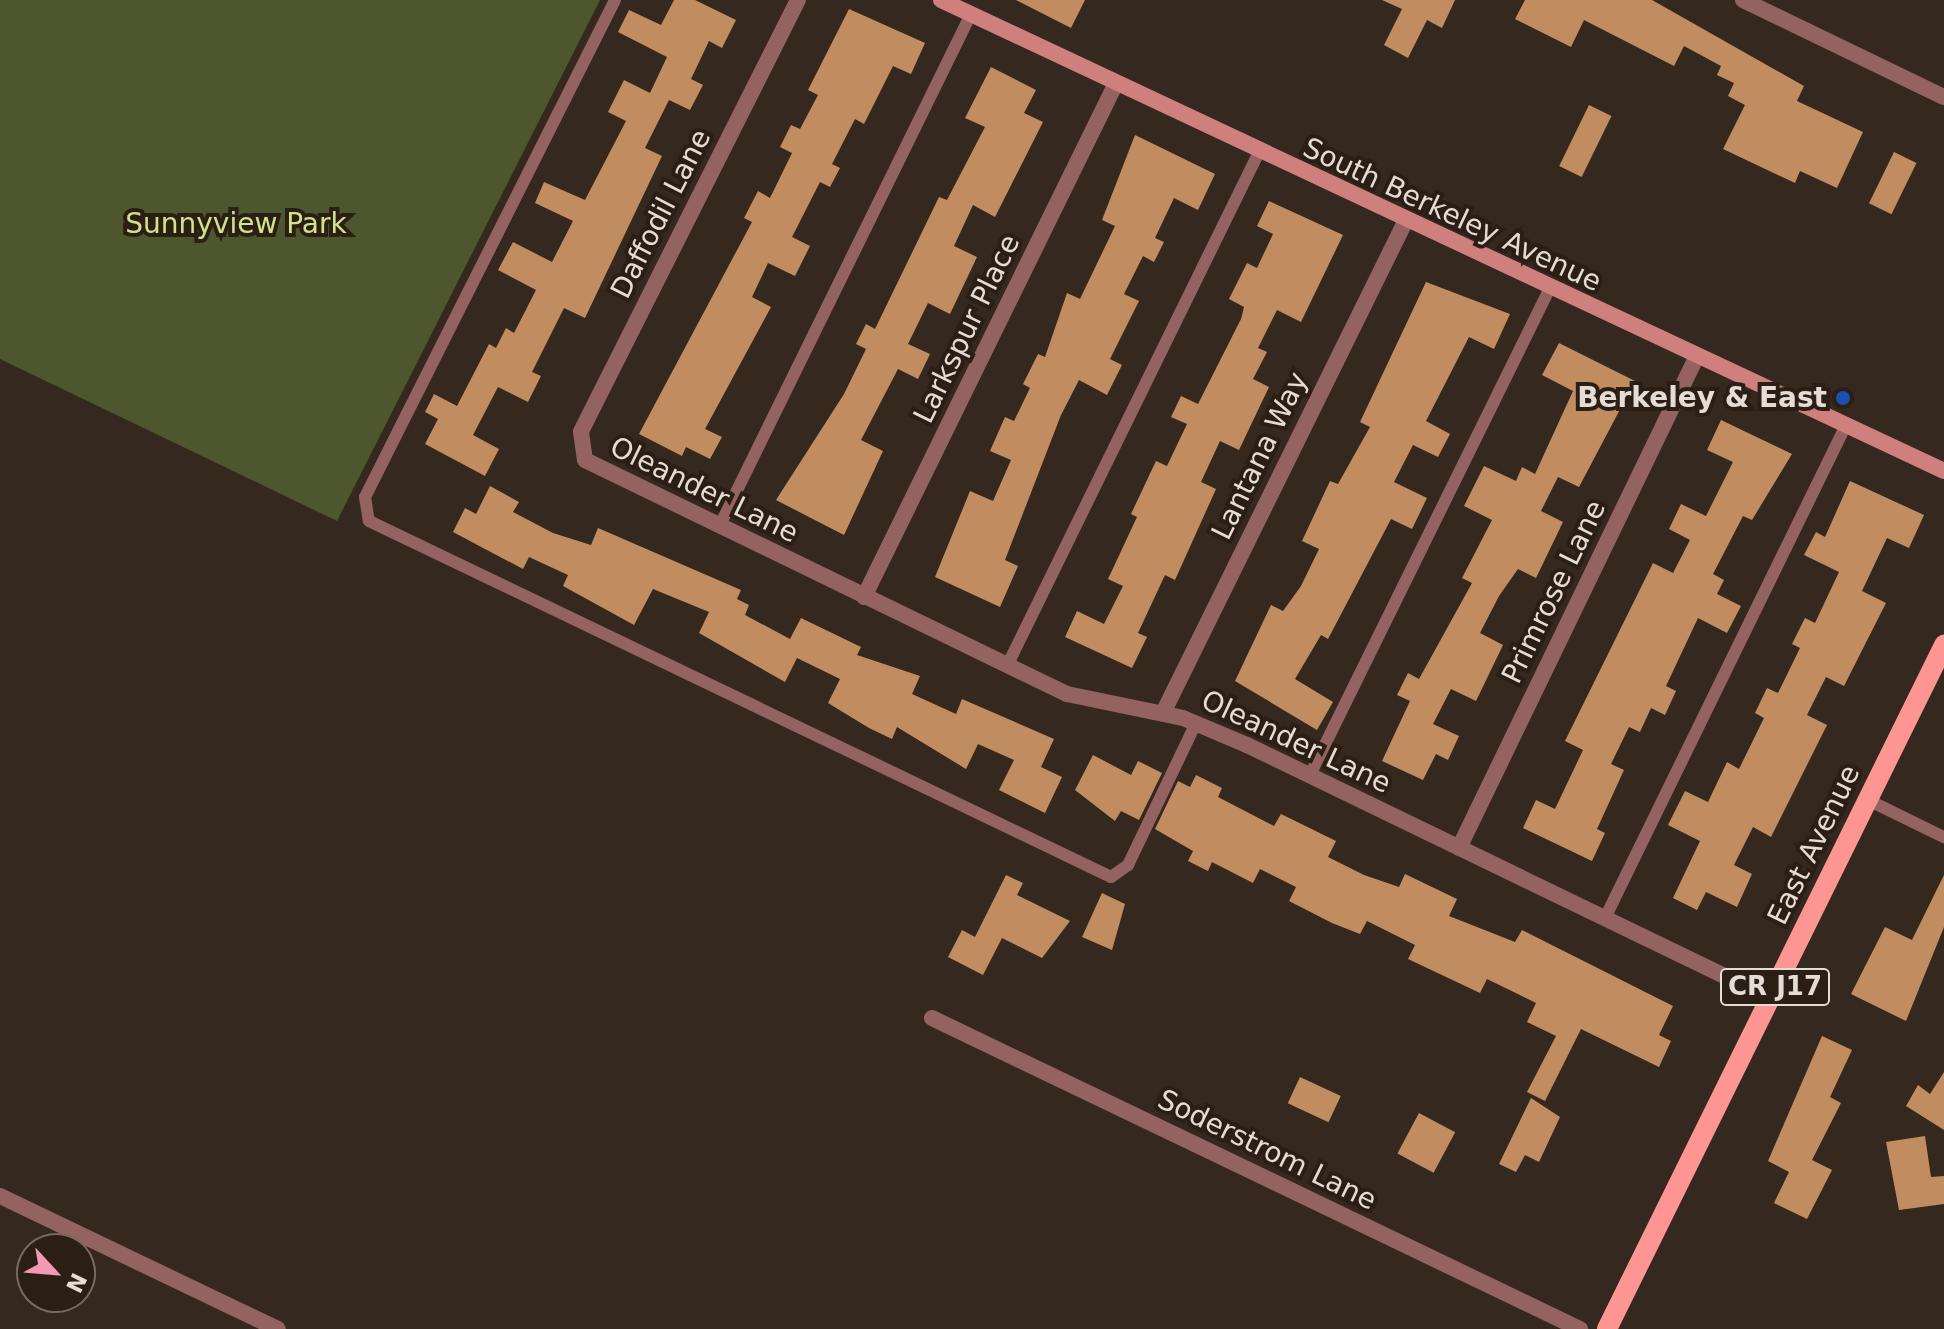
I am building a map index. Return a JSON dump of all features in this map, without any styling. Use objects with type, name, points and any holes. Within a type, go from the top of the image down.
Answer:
[{"type":"main road","name":"East Avenue","points":[[1607,1329],[1944,645]]},
{"type":"street","name":"Daffodil Lane","points":[[581,453],[581,432],[798,0]]},
{"type":"street","name":"South Berkeley Avenue","points":[[941,0],[1695,360],[1944,471]]},
{"type":"street","points":[[1743,0],[1944,97]]},
{"type":"street","name":"Larkspur Place","points":[[864,597],[1116,83]]},
{"type":"street","name":"Lantana Way","points":[[1163,713],[1405,222]]},
{"type":"street","name":"Primrose Lane","points":[[1459,848],[1695,360]]},
{"type":"street","name":"Oleander Lane","points":[[581,453],[719,527],[1007,666],[1083,699],[1163,713],[1196,723],[1770,998]]},
{"type":"street","name":"Soderstrom Lane","points":[[932,1018],[1580,1329]]},
{"type":"street","points":[[0,1196],[278,1329]]},
{"type":"lane","points":[[615,0],[365,497],[369,521],[1111,877],[1128,865],[1196,723]]},
{"type":"lane","points":[[719,527],[971,14]]},
{"type":"lane","points":[[1007,666],[1259,152]]},
{"type":"lane","points":[[1310,775],[1549,290]]},
{"type":"lane","points":[[1605,918],[1845,427]]},
{"type":"lane","points":[[1868,800],[1944,837]]},
{"type":"green space","name":"Sunnyview Park","points":[[0,0],[600,0],[337,521],[0,359]]},
{"type":"building","points":[[674,0],[695,0],[736,20],[722,48],[709,41],[691,79],[703,85],[690,110],[669,100],[645,148],[662,156],[585,318],[564,308],[532,372],[541,376],[528,402],[498,387],[473,435],[499,449],[485,476],[425,444],[438,419],[425,412],[434,394],[457,406],[489,344],[496,348],[506,328],[514,333],[536,290],[498,270],[513,242],[552,262],[573,221],[535,203],[544,182],[585,200],[626,121],[608,112],[624,80],[650,93],[667,57],[618,32],[629,10],[661,25]]},
{"type":"building","points":[[1016,0],[1085,0],[1071,28]]},
{"type":"building","points":[[1382,0],[1455,0],[1442,28],[1427,20],[1408,58],[1384,45],[1402,9]]},
{"type":"building","points":[[1525,0],[1652,0],[1804,86],[1797,101],[1863,132],[1837,188],[1800,171],[1795,183],[1723,149],[1745,105],[1728,96],[1734,83],[1717,75],[1721,66],[1684,46],[1674,66],[1584,20],[1571,47],[1515,19]]},
{"type":"building","points":[[849,9],[925,43],[911,74],[893,66],[864,124],[855,119],[832,164],[840,168],[830,187],[820,182],[792,237],[810,246],[795,276],[768,263],[752,297],[771,307],[705,429],[722,437],[710,459],[686,447],[682,456],[639,434],[752,222],[744,218],[758,191],[770,198],[792,153],[780,147],[791,125],[800,129],[818,95],[808,90]]},
{"type":"building","points":[[991,67],[1036,90],[1024,113],[1043,122],[995,217],[973,205],[954,246],[977,257],[950,314],[928,303],[908,344],[930,354],[918,379],[898,369],[861,440],[883,451],[844,535],[776,500],[844,394],[866,349],[856,344],[866,324],[875,329],[939,197],[947,200],[985,127],[965,118]]},
{"type":"building","points":[[1589,105],[1611,116],[1582,177],[1559,166]]},
{"type":"building","points":[[1135,135],[1215,174],[1198,210],[1174,198],[1155,238],[1164,242],[1154,262],[1143,256],[1124,294],[1139,301],[1110,359],[1122,365],[1107,395],[1079,380],[1061,415],[1005,560],[1018,566],[1000,607],[935,577],[970,491],[993,501],[1011,460],[990,451],[1005,417],[1014,421],[1030,388],[1023,384],[1038,354],[1045,357],[1067,293],[1080,299],[1115,226],[1102,220]]},
{"type":"building","points":[[1894,152],[1916,163],[1891,214],[1869,203]]},
{"type":"building","points":[[1269,201],[1343,235],[1301,322],[1277,310],[1258,348],[1267,352],[1253,379],[1269,387],[1239,450],[1220,441],[1201,482],[1216,489],[1175,580],[1165,575],[1138,633],[1147,637],[1132,668],[1065,637],[1077,611],[1104,624],[1123,586],[1108,579],[1137,517],[1131,514],[1156,461],[1167,466],[1187,424],[1171,417],[1181,396],[1198,404],[1241,319],[1244,307],[1229,299],[1247,263],[1257,268],[1273,234],[1257,226]]},
{"type":"building","points":[[1426,282],[1510,314],[1494,349],[1469,337],[1426,421],[1450,434],[1438,457],[1413,445],[1394,482],[1427,498],[1412,529],[1391,519],[1328,639],[1321,635],[1295,679],[1333,702],[1317,730],[1235,681],[1271,605],[1283,611],[1301,586],[1319,549],[1302,541],[1330,481],[1338,484],[1370,427],[1360,422]]},
{"type":"building","points":[[1559,343],[1635,381],[1579,487],[1558,477],[1541,511],[1563,522],[1536,578],[1518,569],[1499,596],[1480,633],[1503,645],[1476,701],[1451,689],[1433,724],[1459,736],[1448,760],[1436,754],[1423,780],[1382,761],[1410,701],[1397,695],[1408,673],[1419,679],[1472,583],[1462,578],[1492,520],[1464,506],[1484,466],[1516,481],[1522,467],[1535,474],[1573,391],[1542,375]]},
{"type":"building","points":[[1721,420],[1792,454],[1752,520],[1743,516],[1713,574],[1724,580],[1717,594],[1741,606],[1727,633],[1698,618],[1666,686],[1676,691],[1665,715],[1651,708],[1640,732],[1629,727],[1611,764],[1624,770],[1597,829],[1605,833],[1592,861],[1523,828],[1536,800],[1555,809],[1583,750],[1565,741],[1653,563],[1673,573],[1690,540],[1669,529],[1681,504],[1706,516],[1733,462],[1707,450]]},
{"type":"building","points":[[1850,481],[1924,515],[1909,548],[1887,538],[1862,591],[1886,603],[1844,686],[1826,677],[1807,715],[1827,725],[1771,837],[1753,827],[1734,865],[1752,874],[1737,907],[1706,892],[1697,910],[1673,898],[1700,841],[1668,825],[1685,791],[1708,802],[1727,762],[1739,769],[1764,718],[1755,713],[1767,688],[1778,693],[1800,648],[1792,644],[1805,618],[1815,623],[1839,572],[1804,555],[1816,532],[1825,537]]},
{"type":"building","points":[[490,486],[519,502],[513,512],[553,533],[591,545],[598,528],[741,590],[737,599],[749,605],[745,615],[790,639],[801,618],[861,647],[857,655],[920,676],[912,694],[956,714],[962,699],[1054,739],[1041,767],[1062,777],[1045,813],[999,790],[1014,760],[978,744],[966,769],[897,727],[892,739],[869,728],[828,703],[840,679],[797,658],[785,682],[699,633],[709,612],[653,589],[634,625],[563,586],[568,575],[529,557],[523,569],[453,532],[465,508],[476,514]]},
{"type":"building","points":[[1093,755],[1131,775],[1138,761],[1162,773],[1139,820],[1121,811],[1115,821],[1075,790]]},
{"type":"building","points":[[1196,775],[1222,788],[1218,797],[1274,826],[1281,814],[1336,841],[1328,857],[1364,875],[1399,887],[1405,874],[1457,899],[1449,916],[1515,942],[1522,930],[1673,1006],[1659,1035],[1671,1041],[1659,1067],[1581,1029],[1545,1101],[1527,1092],[1556,1036],[1527,1022],[1536,1003],[1487,979],[1480,993],[1408,959],[1415,945],[1367,921],[1360,934],[1332,923],[1289,901],[1296,887],[1260,869],[1253,883],[1212,862],[1208,871],[1188,861],[1193,851],[1155,829],[1178,781],[1190,787]]},
{"type":"building","points":[[1006,875],[1023,883],[1017,895],[1070,921],[1042,958],[1002,938],[983,975],[948,957],[962,930],[975,937]]},
{"type":"building","points":[[1944,875],[1944,927],[1906,1021],[1851,994],[1885,927],[1912,940]]},
{"type":"building","points":[[1102,893],[1125,904],[1112,950],[1082,937]]},
{"type":"building","points":[[1822,1036],[1852,1050],[1830,1097],[1841,1103],[1812,1160],[1832,1170],[1807,1219],[1774,1203],[1789,1172],[1768,1161]]},
{"type":"building","points":[[1944,1072],[1944,1130],[1906,1106],[1918,1085],[1930,1094]]},
{"type":"building","points":[[1300,1077],[1341,1096],[1329,1122],[1288,1103]]},
{"type":"building","points":[[1531,1098],[1560,1117],[1539,1162],[1525,1155],[1516,1172],[1499,1164]]},
{"type":"building","points":[[1419,1113],[1455,1132],[1434,1173],[1397,1154]]},
{"type":"building","points":[[1925,1136],[1931,1177],[1944,1176],[1944,1204],[1899,1210],[1886,1142]]},
{"type":"place","name":"Berkeley & East","points":[[1843,398]]}]
